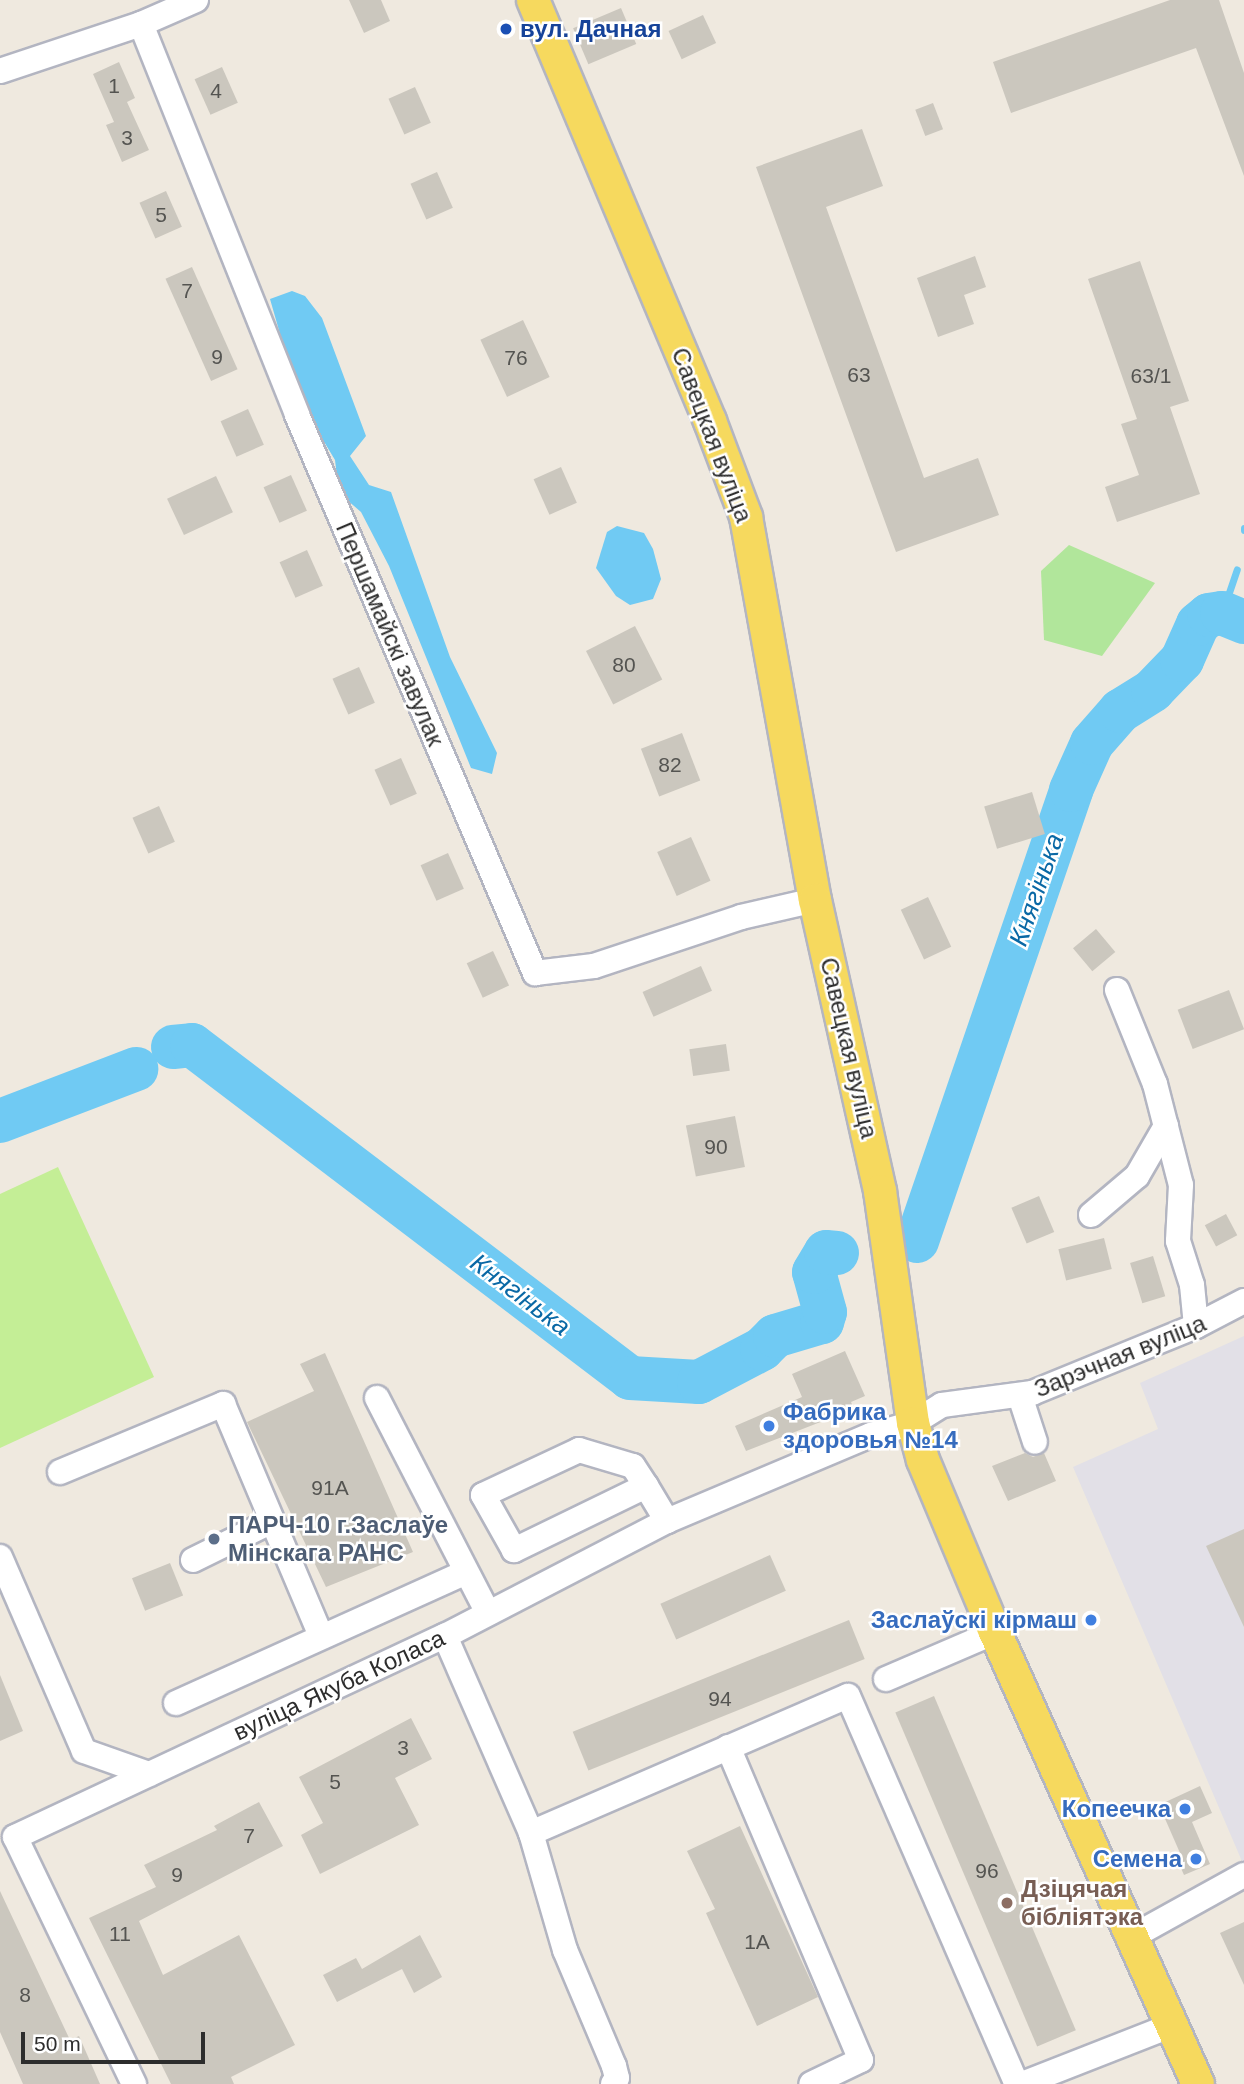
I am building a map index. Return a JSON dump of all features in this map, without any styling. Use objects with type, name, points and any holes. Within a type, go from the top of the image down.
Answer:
[{"type":"main road","name":"Савецкая вуліца","points":[[533,0],[746,517],[815,900],[880,1191],[913,1423],[923,1460],[995,1632],[1198,2084]]},
{"type":"street","points":[[0,71],[141,24],[196,0]]},
{"type":"street","name":"Першамайскі завулак","points":[[141,24],[297,415],[535,973],[594,965],[741,917],[815,900]]},
{"type":"street","points":[[1117,990],[1155,1084],[1181,1185],[1178,1241],[1192,1285],[1196,1326]]},
{"type":"street","points":[[1091,1215],[1137,1176],[1166,1126]]},
{"type":"street","name":"Зарэчная вуліца","points":[[913,1423],[942,1405],[1020,1396],[1196,1326],[1244,1301]]},
{"type":"street","points":[[1020,1396],[1035,1441]]},
{"type":"street","points":[[377,1398],[488,1613]]},
{"type":"street","points":[[60,1472],[223,1404],[270,1522],[321,1636]]},
{"type":"street","name":"вуліца Якуба Коласа","points":[[134,2084],[7,1837],[445,1636],[667,1521],[872,1435],[913,1423]]},
{"type":"street","points":[[646,1486],[514,1550],[484,1495],[579,1450],[633,1466],[646,1486],[667,1521]]},
{"type":"street","points":[[193,1560],[270,1522]]},
{"type":"street","points":[[0,1557],[84,1751],[149,1774]]},
{"type":"street","points":[[176,1703],[466,1572]]},
{"type":"street","points":[[886,1679],[995,1632]]},
{"type":"street","points":[[445,1636],[531,1833],[565,1950],[614,2066],[617,2078],[613,2084]]},
{"type":"street","points":[[531,1833],[848,1696],[1020,2084],[1170,2026]]},
{"type":"street","points":[[728,1747],[861,2060],[811,2084]]},
{"type":"street","points":[[1132,1937],[1244,1875]]},
{"type":"shaded area","points":[[1244,1336],[1244,1866],[1073,1467],[1158,1429],[1140,1383]]},
{"type":"green space","points":[[1069,545],[1155,583],[1102,656],[1044,640],[1041,571]]},
{"type":"green space","points":[[58,1167],[154,1377],[0,1448],[0,1194]]},
{"type":"water","points":[[292,291],[305,296],[322,318],[366,436],[350,456],[369,485],[391,492],[450,657],[497,753],[492,774],[471,768],[389,566],[361,512],[339,493],[335,460],[299,400],[270,299]]},
{"type":"water","points":[[617,526],[644,533],[653,549],[661,579],[653,599],[630,605],[616,596],[596,568],[607,532]]},
{"type":"building","points":[[349,0],[381,0],[390,21],[364,33]]},
{"type":"building","points":[[1170,0],[1219,0],[1244,73],[1244,176],[1196,48],[1011,113],[993,62]]},
{"type":"building","points":[[621,8],[636,44],[588,64],[573,28]]},
{"type":"building","points":[[703,15],[716,43],[682,59],[669,31]]},
{"type":"building","points":[[119,62],[135,98],[127,102],[149,150],[122,162],[106,125],[114,122],[93,74]]},
{"type":"building","points":[[222,67],[238,103],[210,115],[195,79]]},
{"type":"building","points":[[415,87],[431,123],[404,134],[389,99]]},
{"type":"building","points":[[933,103],[943,129],[925,136],[915,110]]},
{"type":"building","points":[[862,129],[883,186],[826,207],[924,478],[978,458],[999,515],[896,552],[756,167]]},
{"type":"building","points":[[437,172],[453,208],[426,219],[411,184]]},
{"type":"building","points":[[166,191],[182,227],[155,238],[140,203]]},
{"type":"building","points":[[975,256],[986,287],[964,295],[974,324],[938,337],[917,278]]},
{"type":"building","points":[[1140,261],[1189,401],[1170,407],[1200,494],[1117,522],[1105,487],[1139,475],[1121,424],[1137,419],[1088,279]]},
{"type":"building","points":[[192,267],[238,369],[211,381],[166,279]]},
{"type":"building","points":[[523,320],[550,377],[507,397],[480,340]]},
{"type":"building","points":[[248,409],[264,445],[236,457],[221,421]]},
{"type":"building","points":[[561,467],[577,503],[549,515],[534,479]]},
{"type":"building","points":[[291,475],[307,511],[279,523],[264,487]]},
{"type":"building","points":[[216,476],[233,512],[184,535],[167,499]]},
{"type":"building","points":[[307,550],[323,586],[295,598],[280,562]]},
{"type":"building","points":[[635,626],[662,679],[613,704],[586,651]]},
{"type":"building","points":[[359,667],[375,703],[348,714],[333,679]]},
{"type":"building","points":[[682,733],[700,781],[659,796],[641,749]]},
{"type":"building","points":[[401,758],[417,794],[390,805],[375,770]]},
{"type":"building","points":[[1032,792],[1045,834],[997,849],[984,807]]},
{"type":"building","points":[[159,806],[175,842],[148,853],[133,818]]},
{"type":"building","points":[[691,837],[711,881],[677,896],[657,852]]},
{"type":"building","points":[[448,853],[464,889],[436,901],[421,865]]},
{"type":"building","points":[[928,897],[951,947],[924,960],[901,910]]},
{"type":"building","points":[[1096,929],[1115,952],[1092,971],[1073,948]]},
{"type":"building","points":[[493,951],[509,985],[483,998],[467,963]]},
{"type":"building","points":[[701,966],[712,991],[654,1017],[643,992]]},
{"type":"building","points":[[1229,990],[1244,1029],[1193,1049],[1178,1010]]},
{"type":"building","points":[[726,1044],[730,1071],[693,1076],[689,1049]]},
{"type":"building","points":[[735,1116],[745,1167],[696,1177],[686,1126]]},
{"type":"building","points":[[1039,1196],[1054,1232],[1027,1244],[1011,1208]]},
{"type":"building","points":[[1226,1214],[1237,1235],[1216,1246],[1205,1225]]},
{"type":"building","points":[[1104,1238],[1112,1269],[1066,1280],[1058,1249]]},
{"type":"building","points":[[1153,1256],[1165,1296],[1142,1303],[1130,1263]]},
{"type":"building","points":[[845,1351],[865,1396],[851,1402],[854,1409],[746,1451],[735,1426],[802,1397],[792,1374]]},
{"type":"building","points":[[325,1353],[413,1552],[326,1587],[247,1422],[314,1391],[300,1364]]},
{"type":"building","points":[[1025,1453],[1033,1457],[1044,1453],[1056,1481],[1008,1501],[992,1466]]},
{"type":"building","points":[[1244,1529],[1244,1627],[1206,1546]]},
{"type":"building","points":[[770,1555],[786,1591],[676,1639],[660,1604]]},
{"type":"building","points":[[170,1563],[183,1595],[145,1611],[132,1578]]},
{"type":"building","points":[[849,1620],[865,1659],[588,1771],[573,1732]]},
{"type":"building","points":[[0,1675],[23,1731],[0,1741]]},
{"type":"building","points":[[934,1696],[1076,2030],[1037,2047],[895,1712]]},
{"type":"building","points":[[411,1718],[432,1759],[395,1778],[419,1825],[320,1874],[301,1835],[323,1823],[299,1777]]},
{"type":"building","points":[[1200,1786],[1212,1813],[1192,1822],[1210,1864],[1184,1875],[1175,1855],[1180,1853],[1159,1805]]},
{"type":"building","points":[[259,1802],[283,1846],[139,1921],[163,1975],[239,1935],[295,2045],[231,2077],[234,2084],[171,2084],[89,1918],[156,1887],[144,1865],[217,1830],[214,1826]]},
{"type":"building","points":[[740,1826],[818,1997],[757,2026],[706,1913],[715,1909],[687,1851]]},
{"type":"building","points":[[0,1891],[70,2040],[79,2036],[100,2084],[23,2084],[0,2032]]},
{"type":"building","points":[[1244,1922],[1244,1985],[1220,1933]]},
{"type":"building","points":[[420,1935],[442,1977],[414,1993],[402,1969],[337,2002],[323,1975],[356,1958],[362,1969]]},
{"type":"waterway","points":[[1222,613],[1237,569]]},
{"type":"waterway","name":"Княгінька","points":[[917,1241],[1071,790],[1092,743],[1120,711],[1153,690],[1182,660],[1198,624],[1209,615],[1222,613],[1244,622]]},
{"type":"waterway","name":"Княгінька","points":[[173,1047],[192,1045],[630,1378],[699,1382],[762,1349],[775,1336],[822,1322],[825,1312],[814,1272],[826,1252],[837,1253]]},
{"type":"waterway","name":"Княгінька","points":[[0,1121],[136,1069]]},
{"type":"place","name":"вул. Дачная","points":[[506,29]]},
{"type":"place","name":"Фабрика здоровья №14","points":[[769,1426]]},
{"type":"place","name":"ПАРЧ-10 г.Заслаўе Мінскага РАНС","points":[[214,1539]]},
{"type":"place","name":"Заслаўскі кірмаш","points":[[1091,1620]]},
{"type":"place","name":"Копеечка","points":[[1185,1809]]},
{"type":"place","name":"Семена","points":[[1196,1859]]},
{"type":"place","name":"Дзіцячая бібліятэка","points":[[1007,1903]]}]
